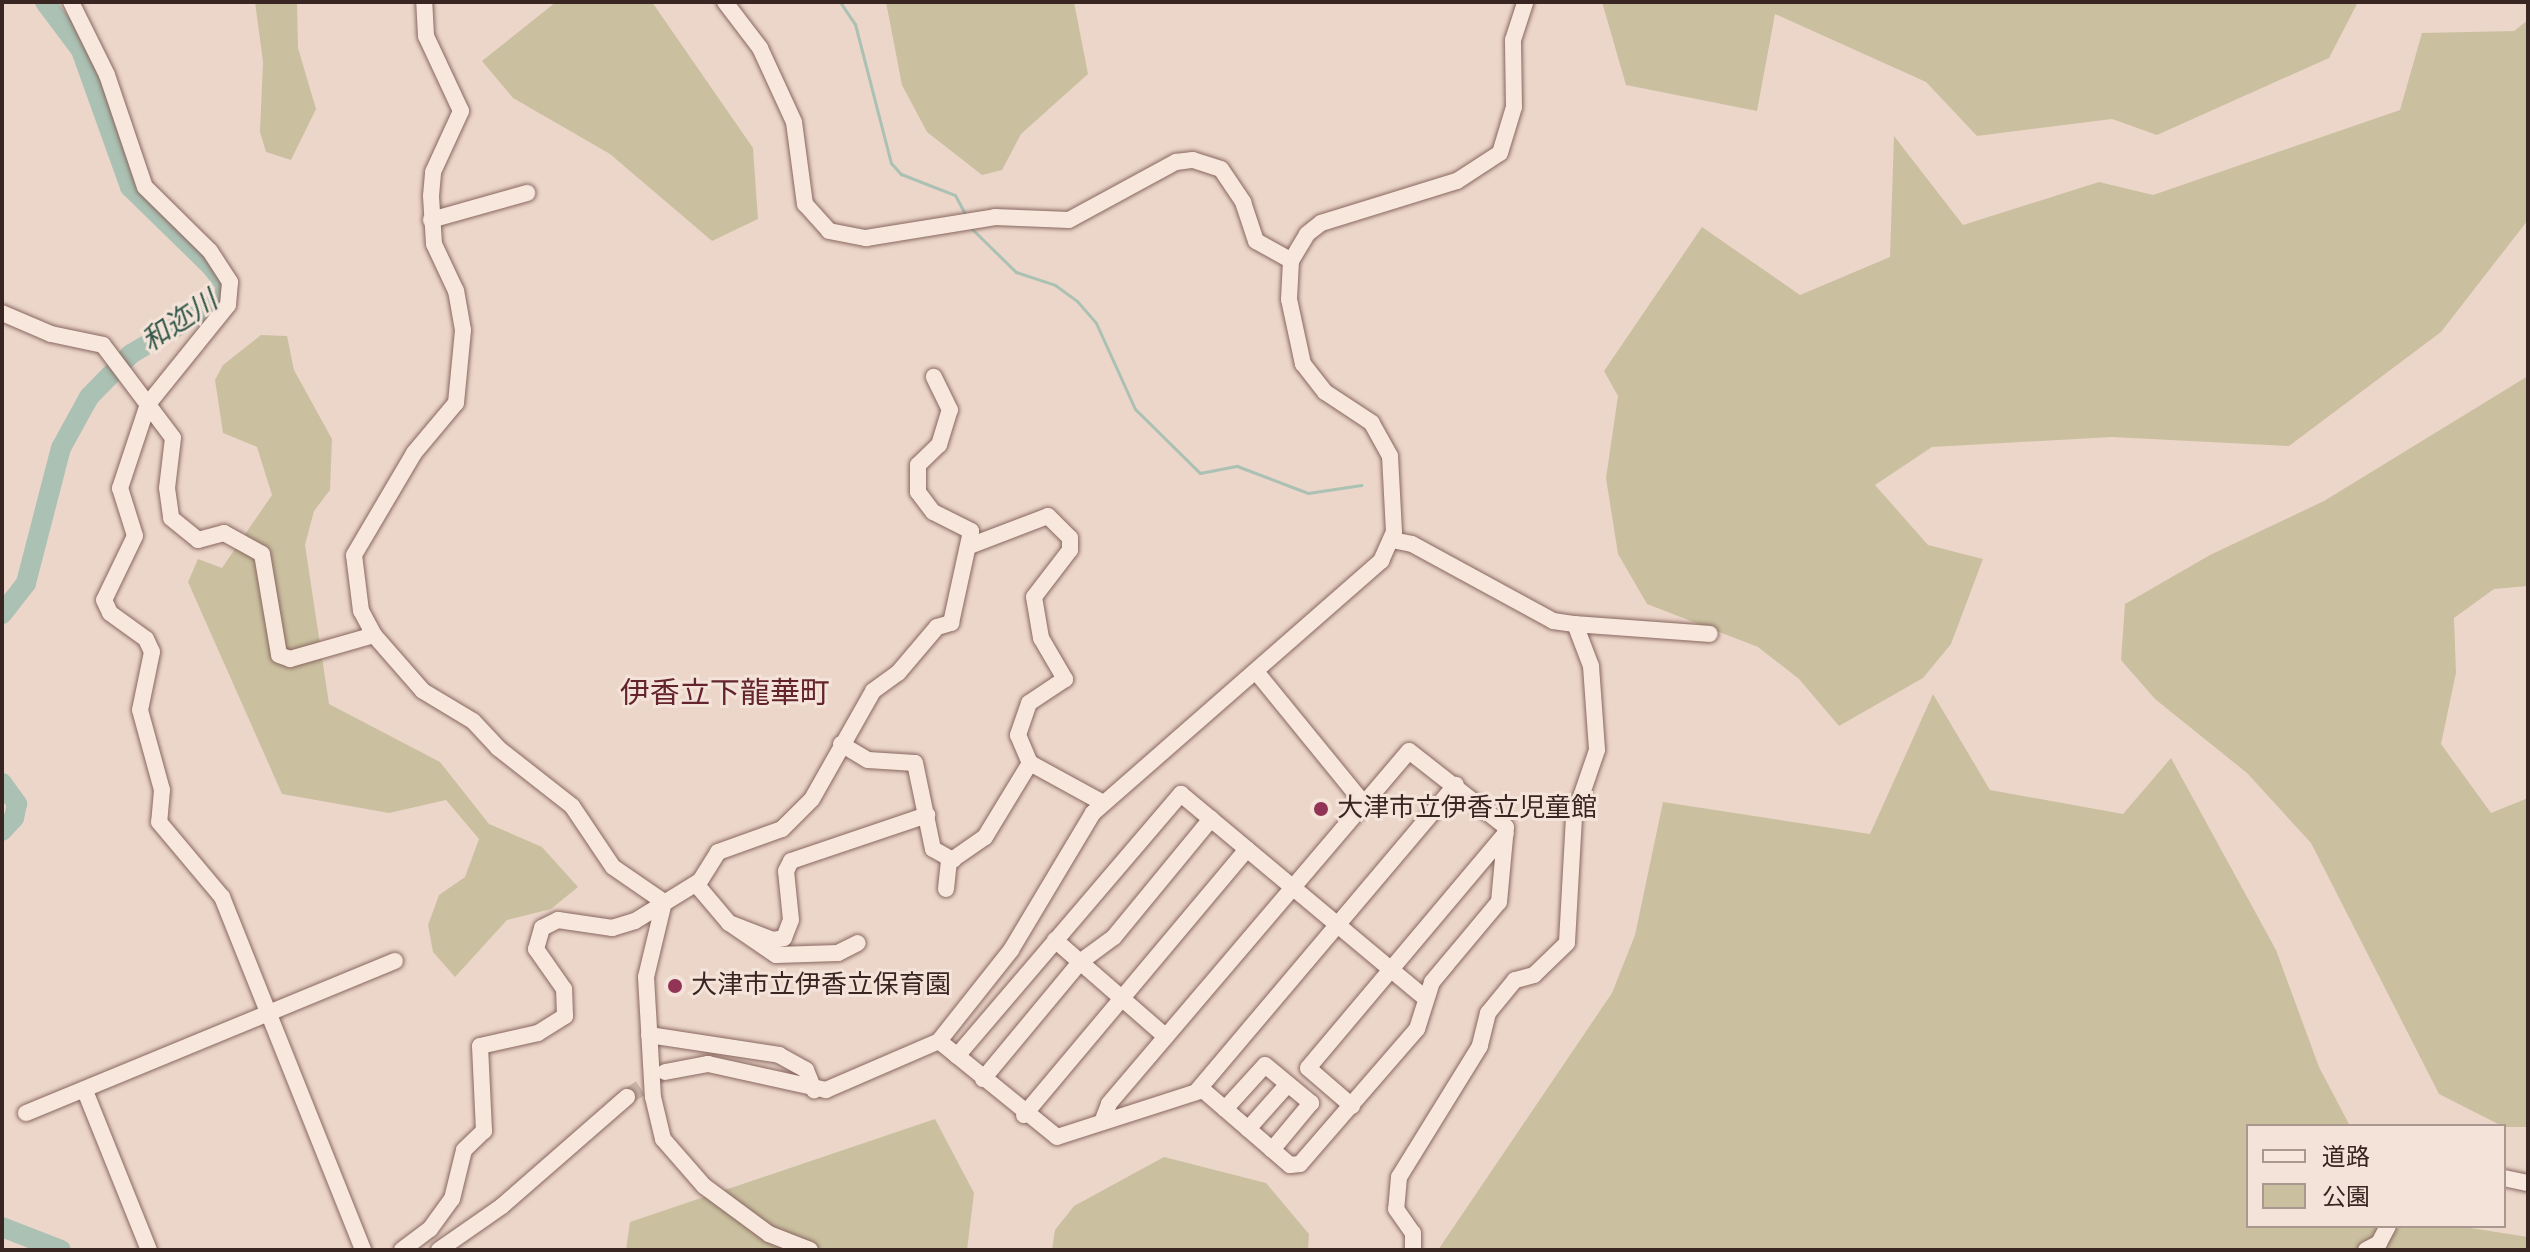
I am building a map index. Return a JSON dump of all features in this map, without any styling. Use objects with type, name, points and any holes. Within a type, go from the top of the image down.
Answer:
[{"type":"street","points":[[71,2],[107,75],[145,187],[210,251],[230,282],[228,305],[148,404],[120,488],[135,536],[104,600],[110,613],[146,639],[152,652],[140,710],[162,790],[159,822],[222,897],[272,1015],[363,1250]]},
{"type":"street","points":[[424,2],[426,36],[461,111],[433,172],[431,220],[434,244],[462,313],[456,403],[414,453],[359,540],[352,565],[361,611],[374,635],[423,691],[473,721],[498,748],[572,806],[613,867],[664,902]]},
{"type":"street","points":[[725,2],[766,59],[794,122],[805,204],[829,231],[866,238],[995,217],[1069,220],[1176,162],[1193,160],[1221,169],[1243,202],[1256,241],[1287,258]]},
{"type":"street","points":[[665,1072],[708,1064],[814,1090],[840,1088],[939,1041],[1011,950],[1103,803],[1258,674],[1381,561],[1392,540],[1387,447],[1372,423],[1325,392],[1303,364],[1289,299],[1291,261],[1307,234],[1321,223],[1466,178],[1500,153],[1514,107],[1513,40],[1525,2]]},
{"type":"street","points":[[431,220],[527,193]]},
{"type":"street","points":[[2,313],[51,334],[103,345],[173,438],[167,488],[171,518],[198,540],[224,533],[262,554],[279,655],[290,659],[374,635]]},
{"type":"street","points":[[402,1250],[430,1229],[452,1199],[464,1150],[484,1131],[480,1046],[538,1033],[565,1016],[564,989],[536,949],[542,928],[558,920],[620,927],[696,884],[718,852],[791,821],[812,799],[873,691],[898,673],[937,627],[951,623],[957,578],[972,545],[971,531],[933,512],[918,492],[918,465],[939,445],[950,410],[934,377]]},
{"type":"street","points":[[972,545],[1048,516],[1070,538],[1070,550],[1034,597],[1041,638],[1065,679],[1029,703],[1020,719],[1020,743],[1030,763],[1103,803]]},
{"type":"street","points":[[1392,540],[1412,544],[1553,621],[1710,634]]},
{"type":"street","points":[[1413,1250],[1413,1233],[1396,1209],[1399,1177],[1480,1046],[1488,1013],[1515,980],[1534,975],[1567,943],[1574,817],[1597,750],[1591,666],[1575,624]]},
{"type":"street","points":[[1258,674],[1364,804]]},
{"type":"street","points":[[841,744],[868,760],[915,763],[933,849],[953,860]]},
{"type":"street","points":[[1102,1122],[1109,1104],[1409,751],[1456,785],[1506,833]]},
{"type":"street","points":[[946,889],[953,860],[985,837],[1030,763]]},
{"type":"street","points":[[939,1041],[1024,1115],[1057,1137],[1197,1091],[1456,785]]},
{"type":"street","points":[[957,1056],[1181,794],[1425,998]]},
{"type":"street","points":[[729,923],[773,940],[784,938],[791,920],[786,871],[791,861],[927,815]]},
{"type":"street","points":[[983,1079],[1080,962],[1114,937],[1211,819]]},
{"type":"street","points":[[1352,1106],[1308,1068],[1506,833]]},
{"type":"street","points":[[1197,1091],[1225,1109],[1290,1165],[1300,1164],[1417,1029],[1425,998],[1499,902],[1506,833]]},
{"type":"street","points":[[1024,1115],[1247,849]]},
{"type":"street","points":[[696,884],[729,923],[776,955],[838,953],[858,943]]},
{"type":"street","points":[[664,902],[646,977],[656,1121],[675,1157],[769,1234],[810,1250]]},
{"type":"street","points":[[1055,940],[1166,1037]]},
{"type":"street","points":[[26,1113],[272,1015],[395,961]]},
{"type":"street","points":[[649,1035],[788,1058],[806,1070],[814,1090]]},
{"type":"street","points":[[1225,1109],[1265,1065],[1311,1103],[1272,1150]]},
{"type":"street","points":[[1248,1129],[1288,1084]]},
{"type":"street","points":[[85,1091],[149,1250]]},
{"type":"street","points":[[439,1250],[502,1206],[627,1097]]},
{"type":"street","points":[[2506,1178],[2528,1183]]},
{"type":"street","points":[[2366,1250],[2379,1243],[2387,1228]]},
{"type":"green space","points":[[255,2],[297,2],[298,48],[316,109],[291,160],[266,152],[260,132],[263,62]]},
{"type":"green space","points":[[556,2],[652,2],[753,148],[758,219],[712,241],[610,154],[513,98],[482,61]]},
{"type":"green space","points":[[886,2],[1074,2],[1088,74],[1021,134],[1002,170],[982,175],[927,132],[902,85]]},
{"type":"green space","points":[[1602,2],[2358,2],[2329,58],[2157,135],[2112,119],[1977,136],[1926,82],[1775,14],[1757,111],[1626,85]]},
{"type":"green space","points":[[2528,20],[2528,220],[2441,332],[2289,446],[2112,437],[1932,447],[1875,485],[1928,545],[1983,559],[1951,644],[1923,678],[1839,726],[1799,679],[1758,647],[1647,604],[1618,554],[1606,478],[1618,396],[1604,371],[1702,227],[1800,295],[1890,257],[1894,136],[1963,225],[2099,182],[2153,195],[2400,110],[2422,33],[2514,31]]},
{"type":"green space","points":[[261,335],[287,336],[294,370],[332,439],[330,490],[314,511],[305,545],[329,704],[440,762],[489,824],[542,847],[578,887],[551,909],[507,920],[455,977],[433,952],[428,925],[439,895],[465,877],[479,839],[446,800],[389,813],[282,794],[188,582],[198,559],[222,568],[272,495],[257,447],[223,433],[215,380],[223,365]]},
{"type":"green space","points":[[2528,376],[2528,586],[2494,589],[2454,618],[2456,673],[2441,744],[2491,813],[2528,798],[2528,1127],[2506,1127],[2506,1124],[2498,1124],[2439,1094],[2311,843],[2247,773],[2155,699],[2121,660],[2125,604],[2210,555],[2324,501]]},
{"type":"green space","points":[[1933,694],[1990,790],[2123,814],[2171,758],[2276,950],[2319,1067],[2349,1124],[2246,1124],[2246,1228],[2471,1228],[2528,1237],[2528,1250],[1438,1250],[1612,993],[1635,935],[1663,802],[1870,834]]},
{"type":"green space","points":[[935,1119],[974,1193],[967,1250],[626,1250],[630,1222]]},
{"type":"green space","points":[[1164,1157],[1266,1183],[1309,1234],[1308,1250],[1052,1250],[1055,1230],[1074,1206]]},
{"type":"waterway","name":"和迩川","points":[[2,614],[26,583],[61,448],[89,397],[131,354],[225,298],[225,284],[211,266],[130,187],[81,50],[45,2]]},
{"type":"waterway","points":[[840,2],[855,24],[891,163],[901,174],[955,195],[967,218]]},
{"type":"waterway","points":[[971,228],[1016,272],[1055,285],[1077,301],[1096,323],[1135,409],[1200,473],[1237,466],[1308,493],[1361,485]]},
{"type":"waterway","name":"和迩川","points":[[2,783],[17,804],[14,818],[2,831]]},
{"type":"waterway","name":"和迩川","points":[[2,1227],[61,1250]]},
{"type":"tunnel","points":[[627,1097],[663,1073]]},
{"type":"place","name":"大津市立伊香立児童館","points":[[1321,809]]},
{"type":"place","name":"大津市立伊香立保育園","points":[[675,986]]},
{"type":"district","name":"伊香立下龍華町","points":[[725,694]]}]
